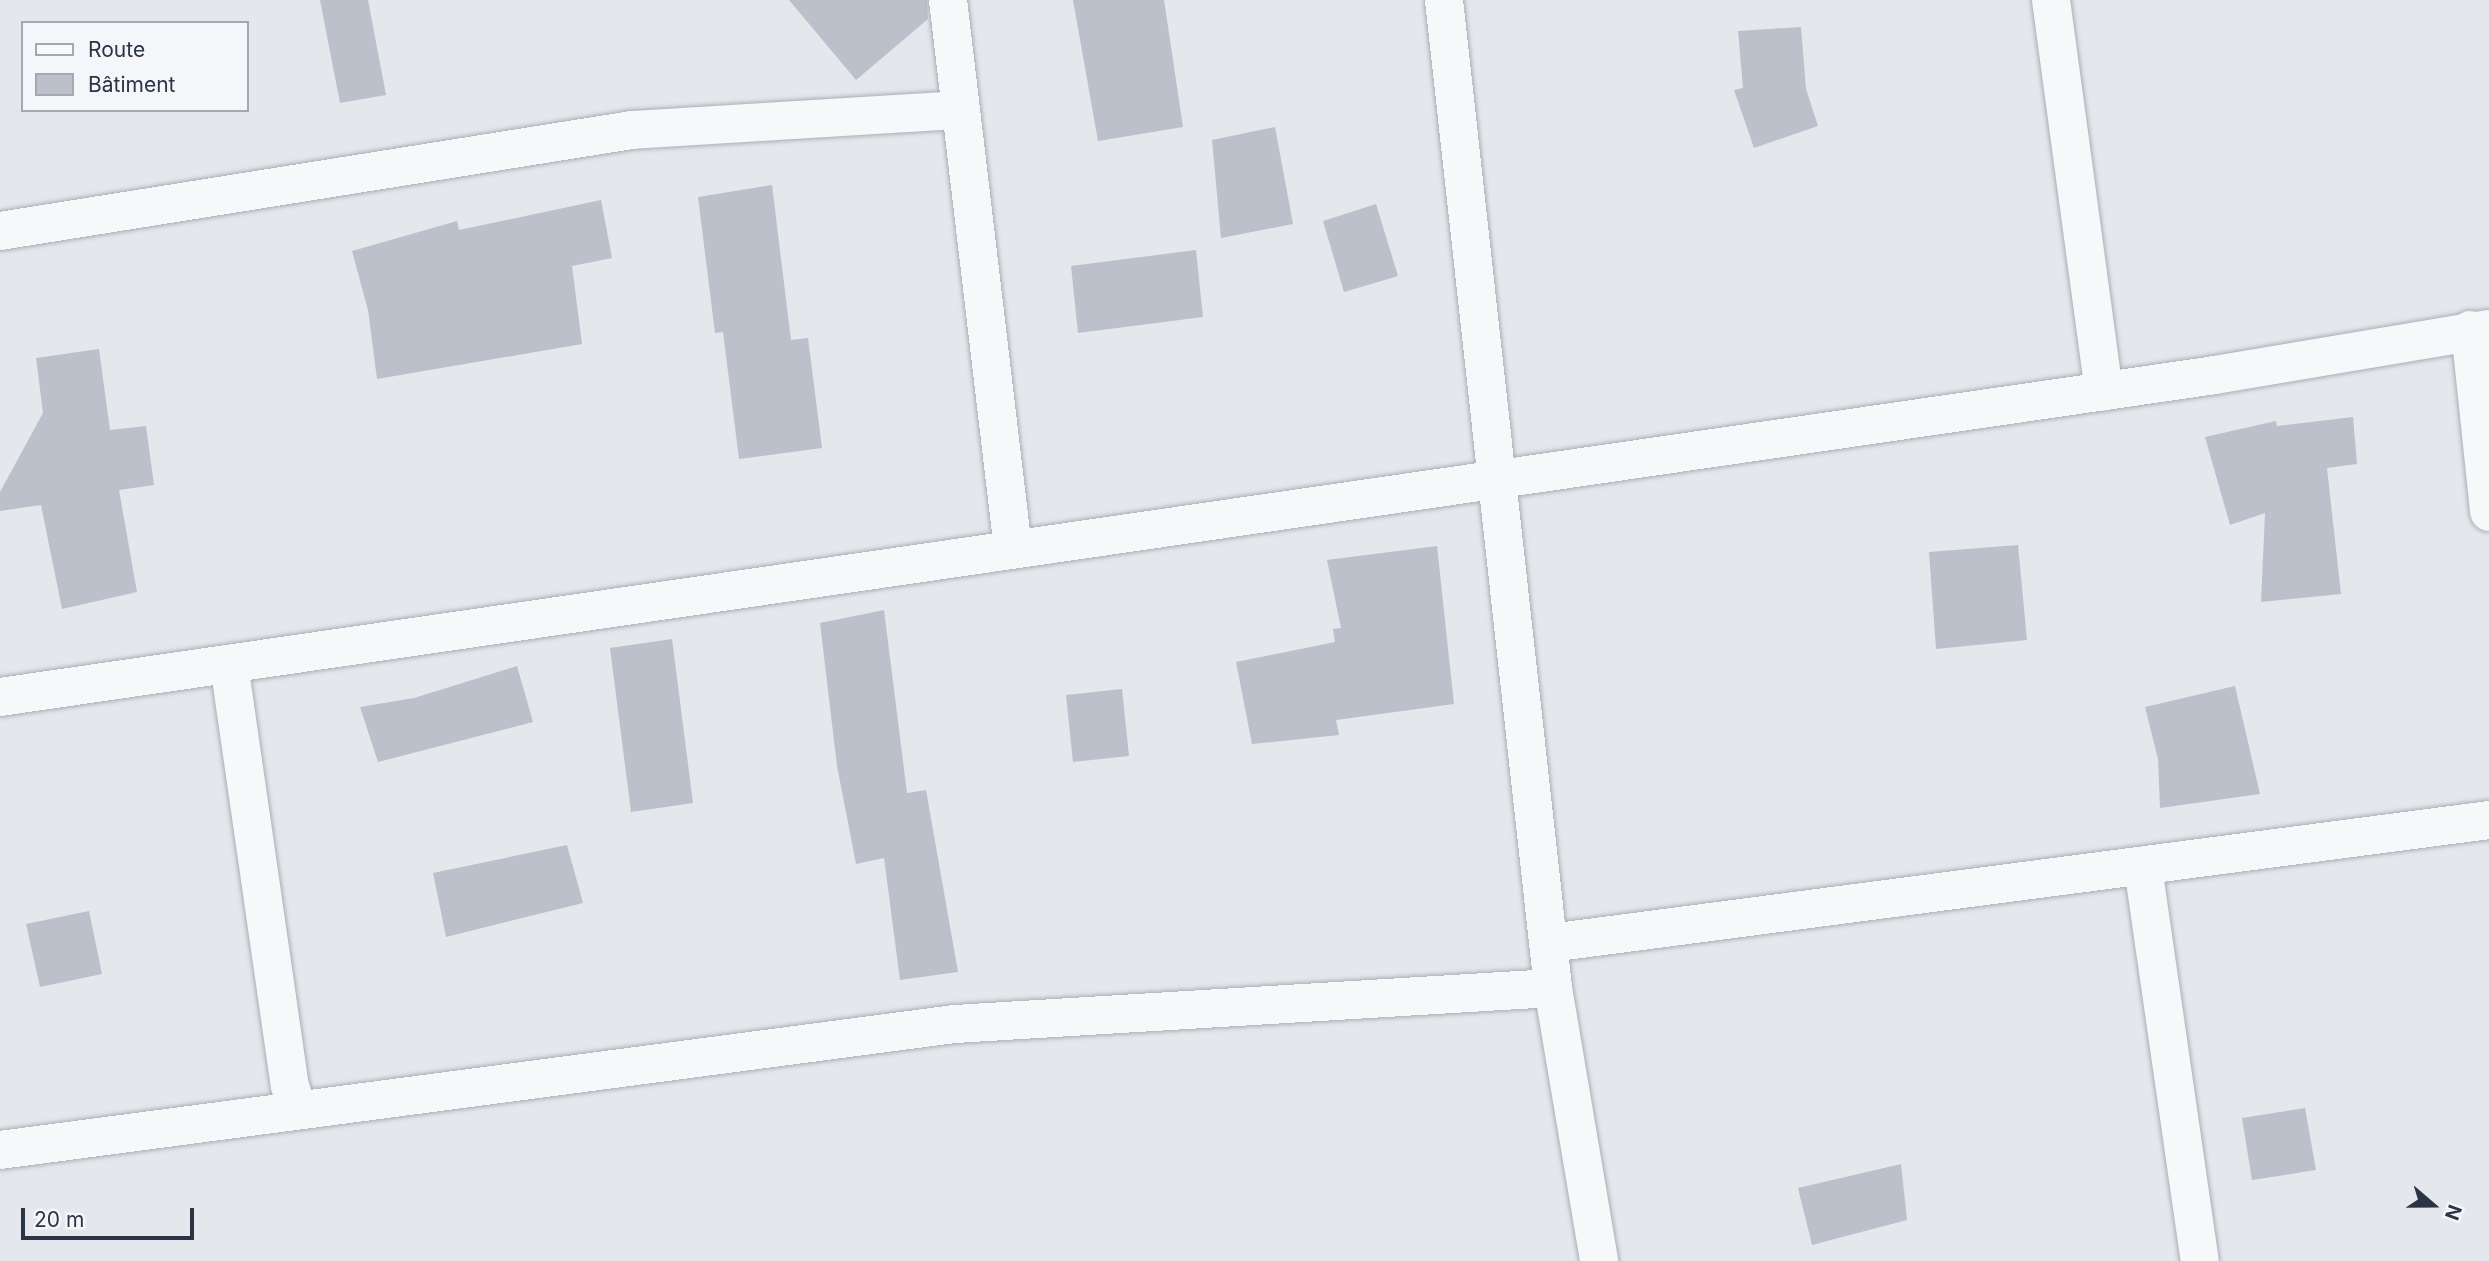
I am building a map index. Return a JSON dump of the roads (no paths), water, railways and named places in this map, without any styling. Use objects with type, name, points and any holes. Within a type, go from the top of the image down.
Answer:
[{"type":"street","points":[[948,0],[958,110],[1013,549]]},
{"type":"street","points":[[1444,0],[1553,988],[1599,1261]]},
{"type":"street","points":[[2051,0],[2104,391]]},
{"type":"street","points":[[0,231],[632,130],[958,110]]},
{"type":"street","points":[[0,697],[1498,477],[2104,391],[2480,329],[2489,512]]},
{"type":"street","points":[[229,664],[290,1086],[298,1107]]},
{"type":"street","points":[[1550,943],[2489,820]]},
{"type":"street","points":[[2143,867],[2200,1261]]},
{"type":"street","points":[[0,1150],[298,1107],[955,1024],[1553,988]]}]
